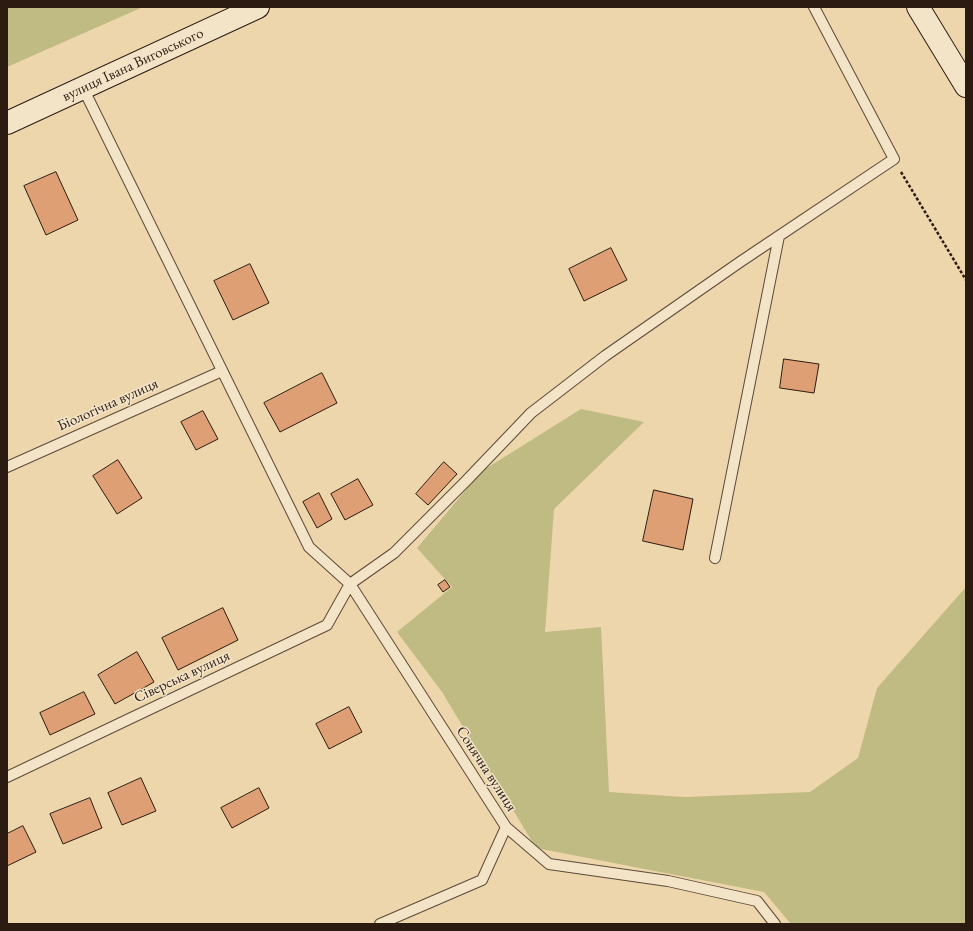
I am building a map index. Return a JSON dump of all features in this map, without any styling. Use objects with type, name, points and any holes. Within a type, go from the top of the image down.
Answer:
[{"type":"street","name":"вулиця Івана Виговського","points":[[7,123],[258,7]]},
{"type":"street","points":[[918,7],[966,86]]},
{"type":"lane","points":[[350,584],[394,553],[531,413],[605,356],[894,159],[814,7]]},
{"type":"lane","name":"Сонячна вулиця","points":[[83,88],[309,547],[350,584],[506,827],[482,880],[380,924]]},
{"type":"lane","points":[[715,558],[779,236]]},
{"type":"lane","name":"Біологічна вулиця","points":[[7,467],[222,371]]},
{"type":"lane","name":"Сіверська вулиця","points":[[7,777],[327,625],[350,584]]},
{"type":"lane","points":[[506,827],[548,864],[668,881],[757,901],[775,924]]},
{"type":"path","points":[[894,159],[966,280]]},
{"type":"shaded area","points":[[7,7],[143,7],[7,67]]},
{"type":"shaded area","points":[[581,409],[644,422],[554,509],[545,632],[601,627],[609,792],[685,797],[810,792],[858,758],[877,688],[966,587],[966,924],[791,924],[764,892],[536,848],[442,692],[397,632],[452,587],[417,548],[482,471]]},
{"type":"building","points":[[56,172],[78,220],[46,235],[24,186]]},
{"type":"building","points":[[611,248],[627,280],[584,301],[569,269]]},
{"type":"building","points":[[250,264],[269,303],[233,320],[214,281]]},
{"type":"building","points":[[784,359],[819,364],[814,393],[780,388]]},
{"type":"building","points":[[322,373],[337,403],[280,432],[264,403]]},
{"type":"building","points":[[203,411],[218,439],[196,450],[181,422]]},
{"type":"building","points":[[118,460],[142,498],[117,514],[93,476]]},
{"type":"building","points":[[444,462],[457,474],[428,505],[416,494]]},
{"type":"building","points":[[358,479],[373,505],[345,520],[331,494]]},
{"type":"building","points":[[654,490],[693,499],[683,550],[643,541]]},
{"type":"building","points":[[319,493],[332,519],[317,528],[303,502]]},
{"type":"building","points":[[445,580],[450,587],[443,592],[438,585]]},
{"type":"building","points":[[223,608],[238,640],[178,670],[162,638]]},
{"type":"building","points":[[137,652],[154,682],[115,704],[98,675]]},
{"type":"building","points":[[84,692],[95,714],[50,735],[40,713]]},
{"type":"building","points":[[349,707],[362,732],[329,749],[316,724]]},
{"type":"building","points":[[141,778],[156,811],[122,825],[108,793]]},
{"type":"building","points":[[259,788],[269,808],[232,828],[221,808]]},
{"type":"building","points":[[90,798],[102,828],[63,844],[50,814]]},
{"type":"building","points":[[23,826],[36,852],[7,866],[7,834]]}]
